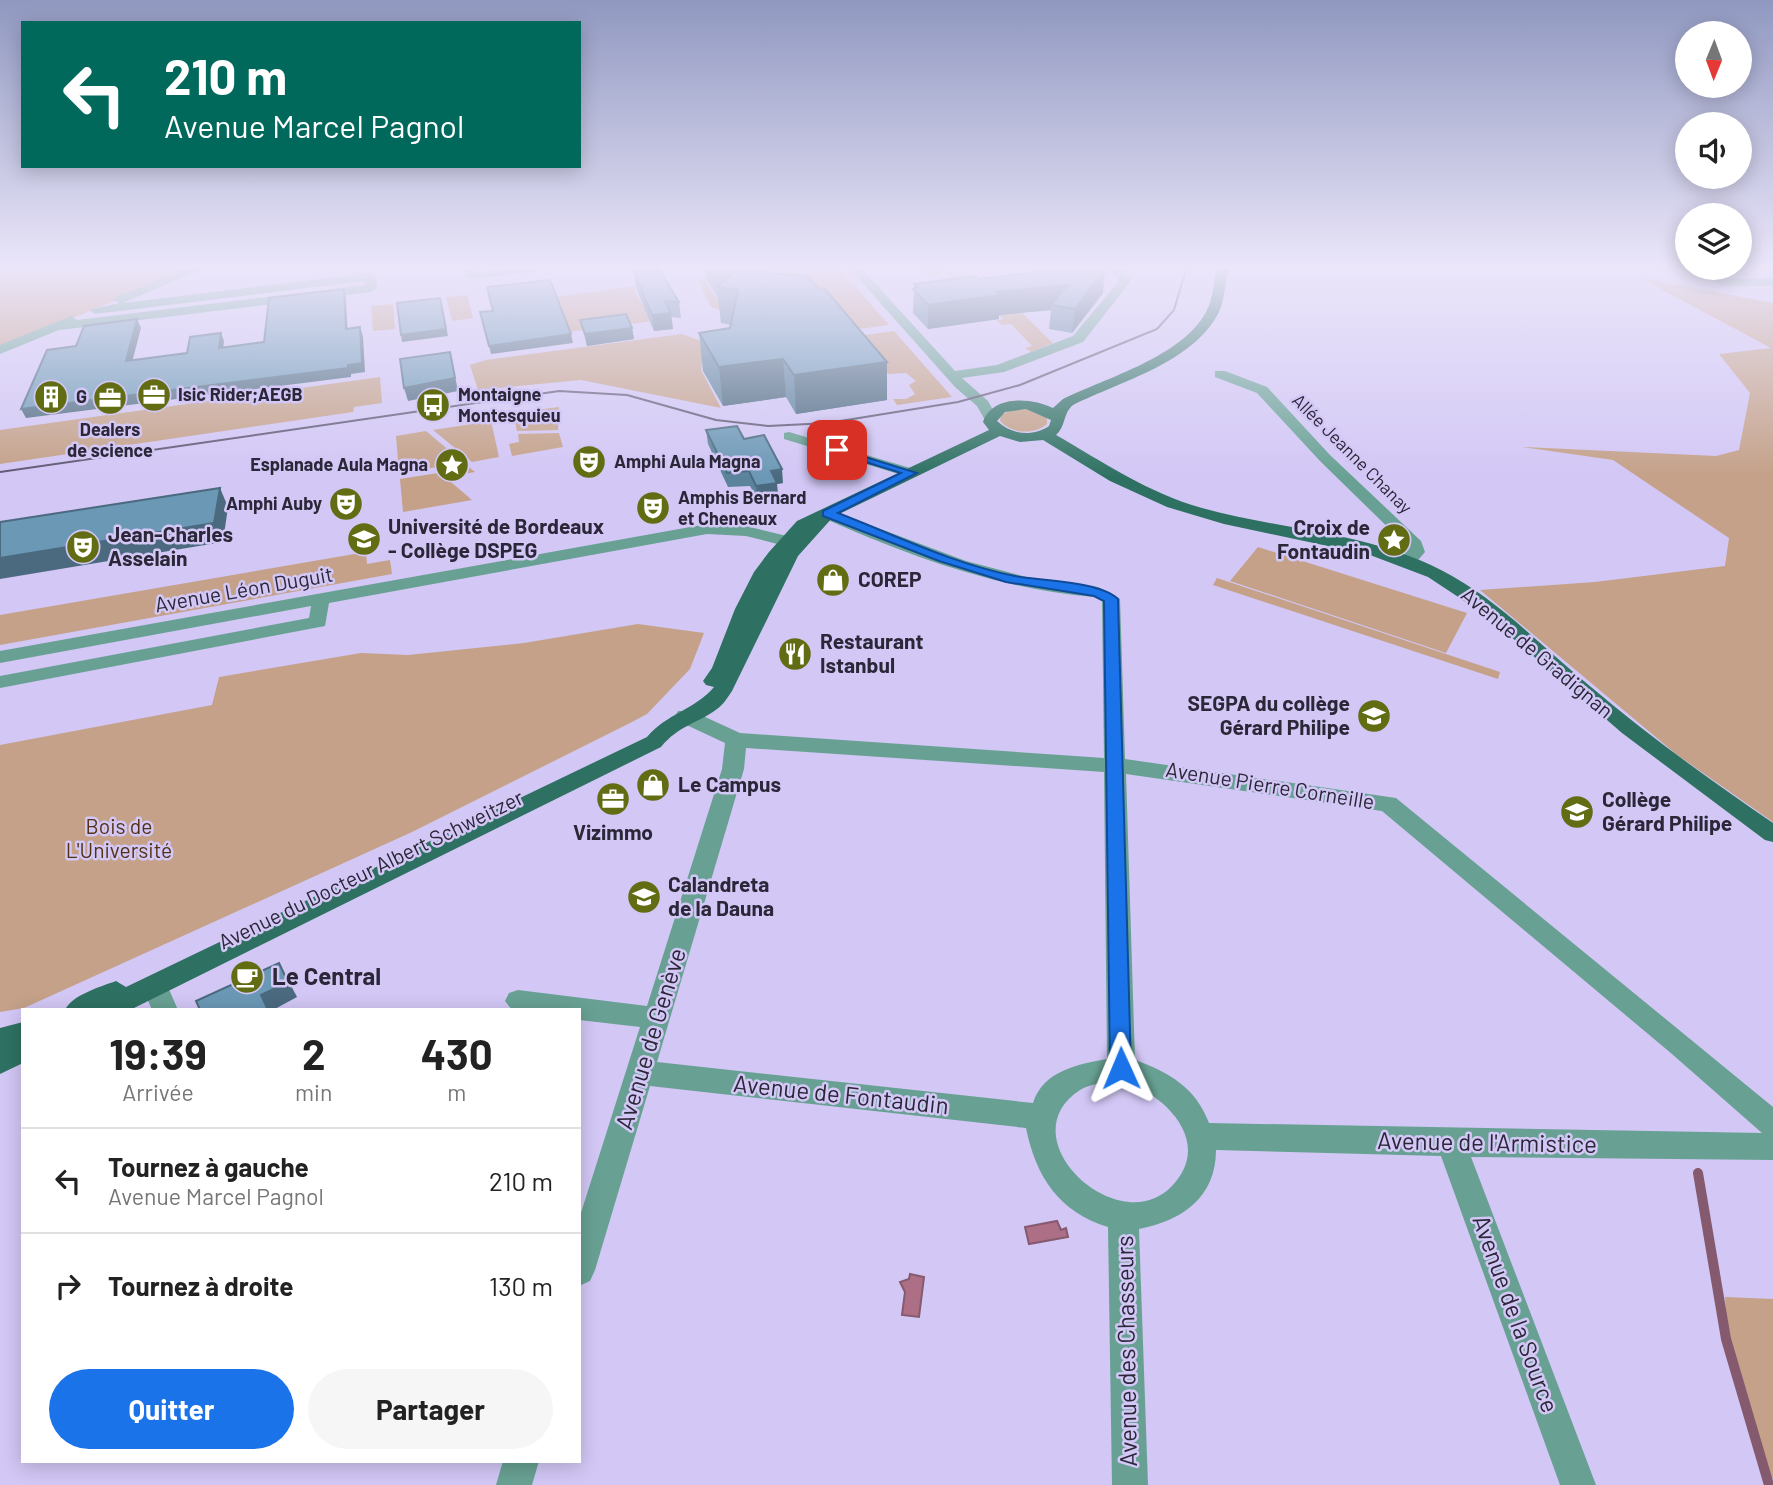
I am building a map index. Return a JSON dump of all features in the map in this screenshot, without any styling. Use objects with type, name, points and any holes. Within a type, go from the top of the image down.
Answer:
[{"type":"main road","points":[[1180,338],[1153,356],[1059,399],[998,409],[990,417],[993,427],[1016,436],[1044,435],[1056,427],[1057,418],[1068,402],[1143,366],[1190,338]]},
{"type":"main road","points":[[1025,405],[1045,409],[1057,418]]},
{"type":"main road","name":"Avenue du Docteur Albert Schweitzer","points":[[113,1008],[160,998],[654,742],[722,668],[769,560],[785,541],[803,525],[999,431]]},
{"type":"main road","name":"Avenue de Gradignan","points":[[1044,435],[1104,473],[1163,501],[1195,512],[1356,546],[1434,573],[1484,605],[1623,724],[1773,834]]},
{"type":"main road","name":"Avenue du Docteur Albert Schweitzer","points":[[82,1008],[435,840],[645,734],[711,704],[725,687],[790,554],[827,514]]},
{"type":"main road","points":[[0,1040],[21,1034]]},
{"type":"main road","points":[[0,1062],[21,1050]]},
{"type":"street","points":[[5,348],[28,338]]},
{"type":"street","points":[[919,338],[983,404],[990,417]]},
{"type":"street","points":[[953,375],[999,369],[1079,338]]},
{"type":"street","name":"Allée Jeanne Chanay","points":[[1220,374],[1262,390],[1325,458],[1415,545],[1416,552],[1407,562]]},
{"type":"street","points":[[789,436],[911,473]]},
{"type":"street","points":[[827,514],[943,558],[1010,579],[1098,593],[1111,599],[1121,1068]]},
{"type":"street","name":"Avenue Léon Duguit","points":[[0,657],[707,529],[746,531],[785,541]]},
{"type":"street","points":[[0,682],[318,622],[321,598]]},
{"type":"street","points":[[674,723],[736,740]]},
{"type":"street","name":"Avenue Pierre Corneille","points":[[736,740],[1146,768],[1388,804],[1682,1046],[1773,1125]]},
{"type":"street","name":"Avenue de Genève","points":[[581,1264],[642,1073],[733,769],[736,740]]},
{"type":"street","points":[[518,1001],[575,1008]]},
{"type":"street","points":[[581,1009],[657,1018]]},
{"type":"street","points":[[1121,1068],[1146,1075],[1171,1090],[1190,1111],[1201,1136],[1202,1166],[1191,1189],[1178,1203],[1153,1214],[1123,1216],[1079,1200],[1057,1180],[1040,1142],[1041,1117],[1049,1097],[1066,1080],[1094,1069],[1121,1068]]},
{"type":"street","name":"Avenue de Fontaudin","points":[[642,1073],[1041,1117]]},
{"type":"street","name":"Avenue de l'Armistice","points":[[1201,1136],[1451,1143],[1773,1147]]},
{"type":"street","name":"Avenue de la Source","points":[[1451,1143],[1578,1485]]},
{"type":"street","name":"Avenue des Chasseurs","points":[[1123,1216],[1130,1485]]},
{"type":"street","points":[[514,1485],[520,1463]]},
{"type":"green space","points":[[0,338],[24,338],[0,348]]},
{"type":"green space","points":[[650,338],[694,338],[704,342],[701,370],[721,408],[581,380],[478,390],[470,365],[486,360]]},
{"type":"green space","points":[[863,338],[900,338],[952,397],[897,405],[893,399],[906,399],[915,394],[909,385],[916,381],[906,373],[888,374],[861,341]]},
{"type":"green space","points":[[1025,338],[1048,338],[1053,343],[1031,352],[1025,348],[1032,346]]},
{"type":"green space","points":[[1753,338],[1773,338],[1773,822],[1676,754],[1480,590],[1595,582],[1725,566],[1729,538],[1613,460],[1522,447],[1716,456],[1739,450],[1750,393],[1719,354],[1771,348]]},
{"type":"green space","points":[[380,377],[382,403],[354,407],[353,412],[0,464],[0,430]]},
{"type":"green space","points":[[559,407],[558,430],[517,431],[513,413]]},
{"type":"green space","points":[[1027,409],[1047,418],[1047,424],[1036,430],[1023,432],[1011,429],[1000,421],[1001,415],[1009,411]]},
{"type":"green space","points":[[491,421],[499,457],[472,462],[433,430]]},
{"type":"green space","points":[[426,431],[464,463],[399,473],[396,436]]},
{"type":"green space","points":[[559,433],[563,447],[512,456],[509,444],[519,442],[518,434]]},
{"type":"green space","points":[[470,468],[475,472],[445,477],[472,500],[403,512],[400,479]]},
{"type":"green space","points":[[1258,547],[1467,613],[1446,653],[1230,581]]},
{"type":"green space","points":[[366,552],[367,564],[390,560],[392,574],[0,645],[0,615]]},
{"type":"green space","points":[[1217,578],[1500,672],[1498,679],[1213,585]]},
{"type":"green space","name":"Bois de L'Université","points":[[638,624],[704,633],[690,669],[647,714],[412,832],[24,1008],[0,1012],[0,745],[212,705],[219,677],[361,653],[408,655],[524,643]]},
{"type":"green space","points":[[1725,1297],[1773,1299],[1773,1478],[1766,1477],[1727,1333]]},
{"type":"shaded area","points":[[1057,1221],[1061,1230],[1066,1228],[1068,1237],[1029,1244],[1025,1227]]},
{"type":"shaded area","points":[[910,1274],[924,1277],[919,1317],[902,1315],[905,1292],[900,1282],[909,1279]]},
{"type":"building","points":[[79,338],[132,338],[126,361],[187,353],[190,338],[220,338],[219,348],[264,342],[264,338],[361,338],[362,363],[348,365],[348,368],[21,409],[47,350],[76,346]]},
{"type":"building","points":[[487,338],[542,338],[489,346]]},
{"type":"building","points":[[702,338],[867,338],[887,362],[794,375],[783,359],[719,367]]},
{"type":"building","points":[[450,352],[455,378],[404,388],[400,359]]},
{"type":"building","points":[[737,426],[744,439],[764,435],[782,469],[771,471],[777,483],[756,486],[749,471],[727,473],[706,430]]},
{"type":"building","points":[[220,488],[214,523],[0,558],[0,522]]},
{"type":"building","points":[[279,963],[288,982],[261,995],[267,1008],[199,1008],[196,1001]]},
{"type":"waterway","points":[[1698,1173],[1726,1339],[1769,1485]]},
{"type":"tram line","points":[[0,472],[559,391],[627,395],[716,420],[768,426],[828,423],[958,402],[1020,385],[1134,338]]},
{"type":"place","name":"Isic Rider;AEGB","points":[[154,395]]},
{"type":"place","name":"G","points":[[51,397]]},
{"type":"place","name":"Dealers de science","points":[[110,398]]},
{"type":"place","name":"Montaigne Montesquieu","points":[[433,405]]},
{"type":"place","name":"Amphi Aula Magna","points":[[589,462]]},
{"type":"place","name":"Esplanade Aula Magna","points":[[452,465]]},
{"type":"place","name":"Amphi Auby","points":[[346,504]]},
{"type":"place","name":"Amphis Bernard et Cheneaux","points":[[653,508]]},
{"type":"place","name":"Université de Bordeaux - Collège DSPEG","points":[[364,539]]},
{"type":"place","name":"Croix de Fontaudin","points":[[1394,540]]},
{"type":"place","name":"Jean-Charles Asselain","points":[[83,547]]},
{"type":"place","name":"COREP","points":[[833,580]]},
{"type":"place","name":"Restaurant Istanbul","points":[[795,654]]},
{"type":"place","name":"SEGPA du collège Gérard Philipe","points":[[1374,716]]},
{"type":"place","name":"Le Campus","points":[[653,785]]},
{"type":"place","name":"Vizimmo","points":[[613,799]]},
{"type":"place","name":"Collège Gérard Philipe","points":[[1577,812]]},
{"type":"place","name":"Calandreta de la Dauna","points":[[644,897]]},
{"type":"place","name":"Le Central","points":[[247,977]]},
{"type":"route","points":[[837,450],[899,467],[911,473],[827,514],[943,558],[1010,579],[1098,593],[1111,599],[1114,631],[1121,1068]]}]
